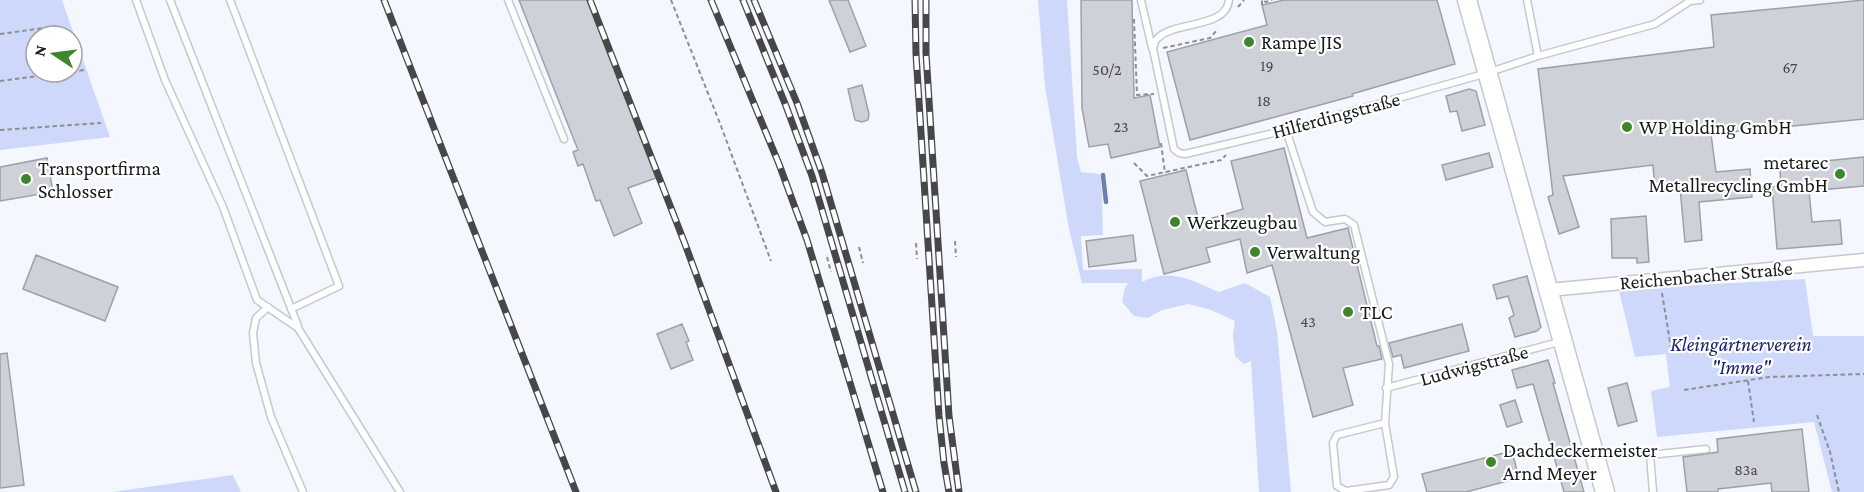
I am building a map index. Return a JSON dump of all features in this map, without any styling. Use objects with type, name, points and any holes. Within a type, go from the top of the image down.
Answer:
[{"type":"main road","points":[[1467,0],[1605,492]]},
{"type":"street","name":"Reichenbacher Straße","points":[[1549,290],[1864,261]]},
{"type":"lane","points":[[136,0],[165,80],[224,207],[256,300],[298,328]]},
{"type":"lane","points":[[170,0],[298,328],[400,492]]},
{"type":"lane","points":[[230,0],[339,286],[291,309]]},
{"type":"lane","points":[[508,0],[564,139]]},
{"type":"lane","points":[[1141,0],[1153,49]]},
{"type":"lane","points":[[1153,49],[1156,39],[1168,32],[1214,18],[1223,13],[1229,2],[1238,0]]},
{"type":"lane","points":[[1527,0],[1538,56]]},
{"type":"lane","name":"Hilferdingstraße","points":[[1153,49],[1174,149],[1185,154],[1286,130],[1655,24],[1690,1],[1700,0]]},
{"type":"lane","points":[[1286,130],[1313,212],[1325,222],[1346,219],[1354,225],[1389,364],[1384,423],[1394,477],[1389,485],[1346,491],[1337,486],[1333,443],[1337,435],[1384,423]]},
{"type":"lane","points":[[268,307],[256,318],[253,333],[256,363],[271,417],[303,492]]},
{"type":"lane","name":"Ludwigstraße","points":[[1386,388],[1563,341]]},
{"type":"lane","points":[[1653,492],[1650,455],[1706,449]]},
{"type":"path","points":[[671,0],[771,261]]},
{"type":"path","points":[[1232,14],[1244,0]]},
{"type":"path","points":[[1262,5],[1262,0],[1266,2],[1272,0]]},
{"type":"path","points":[[1134,10],[1137,95],[1154,94]]},
{"type":"path","points":[[1163,48],[1210,38],[1224,22]]},
{"type":"path","points":[[0,34],[24,31]]},
{"type":"path","points":[[0,81],[24,78]]},
{"type":"path","points":[[0,130],[101,123]]},
{"type":"path","points":[[1160,135],[1165,173]]},
{"type":"path","points":[[955,241],[956,257]]},
{"type":"path","points":[[916,243],[917,259]]},
{"type":"path","points":[[859,247],[863,263]]},
{"type":"path","points":[[827,257],[831,272]]},
{"type":"path","points":[[1660,279],[1671,348]]},
{"type":"path","points":[[1684,390],[1769,377],[1864,374]]},
{"type":"path","points":[[1748,380],[1754,422]]},
{"type":"path","points":[[1817,415],[1830,452],[1839,492]]},
{"type":"green space","points":[[0,0],[62,0],[70,24],[24,24],[24,84],[84,84],[84,63],[110,137],[0,150]]},
{"type":"green space","points":[[1038,0],[1067,0],[1077,157],[1081,172],[1100,174],[1103,235],[1081,236],[1083,270],[1142,269],[1142,282],[1162,276],[1181,277],[1219,292],[1245,283],[1270,297],[1277,331],[1291,492],[1259,492],[1251,361],[1244,364],[1235,356],[1233,335],[1235,321],[1211,310],[1188,304],[1162,310],[1148,318],[1134,316],[1122,302],[1128,283],[1082,283],[1069,229],[1045,86]]},
{"type":"green space","name":"Kleingärtnerverein \"Imme\"","points":[[1805,279],[1813,336],[1864,336],[1864,492],[1832,492],[1814,422],[1657,437],[1651,391],[1670,387],[1666,354],[1635,357],[1619,291]]},
{"type":"green space","points":[[233,475],[241,492],[112,492]]},
{"type":"building","points":[[519,0],[587,0],[656,178],[628,188],[642,223],[614,236],[600,200],[596,201],[583,164],[578,166],[573,152],[578,150]]},
{"type":"building","points":[[829,0],[848,0],[866,46],[850,52]]},
{"type":"building","points":[[1081,0],[1132,0],[1134,98],[1150,95],[1160,147],[1111,158],[1108,144],[1089,147],[1082,108]]},
{"type":"building","points":[[1284,0],[1437,0],[1455,64],[1352,94],[1353,96],[1190,140],[1167,52],[1267,25],[1262,5]]},
{"type":"building","points":[[1864,0],[1864,119],[1711,134],[1716,172],[1750,169],[1752,197],[1699,202],[1702,240],[1685,242],[1680,188],[1655,190],[1653,165],[1563,176],[1579,227],[1559,234],[1548,197],[1553,195],[1538,69],[1714,47],[1711,15]]},
{"type":"building","points":[[862,85],[869,114],[868,120],[862,122],[855,120],[848,89]]},
{"type":"building","points":[[1469,89],[1476,91],[1485,125],[1462,131],[1457,111],[1450,112],[1446,96]]},
{"type":"building","points":[[1284,148],[1307,238],[1348,228],[1382,359],[1343,368],[1353,405],[1313,417],[1272,265],[1247,273],[1240,239],[1206,248],[1210,262],[1164,274],[1140,181],[1186,170],[1199,222],[1243,209],[1231,161]]},
{"type":"building","points":[[1489,153],[1493,167],[1446,180],[1442,165]]},
{"type":"building","points":[[1864,157],[1864,186],[1809,191],[1812,222],[1840,220],[1842,244],[1777,249],[1772,187],[1781,186],[1780,170],[1816,167],[1815,162]]},
{"type":"building","name":"Transportfirma Schlosser","points":[[47,158],[53,192],[0,201],[0,167]]},
{"type":"building","points":[[1646,216],[1649,262],[1637,263],[1637,258],[1612,258],[1611,219]]},
{"type":"building","points":[[1133,235],[1136,261],[1089,267],[1086,241]]},
{"type":"building","points":[[36,255],[118,287],[105,321],[23,289]]},
{"type":"building","points":[[1527,276],[1541,327],[1537,331],[1515,337],[1509,318],[1514,315],[1508,296],[1497,299],[1493,285]]},
{"type":"building","points":[[682,324],[693,360],[671,369],[657,334]]},
{"type":"building","points":[[1462,324],[1469,351],[1404,368],[1401,355],[1393,357],[1389,343]]},
{"type":"building","points":[[7,353],[24,485],[0,488],[0,354]]},
{"type":"building","points":[[1548,360],[1584,492],[1564,492],[1533,384],[1517,388],[1512,370]]},
{"type":"building","points":[[1627,383],[1637,421],[1618,426],[1608,388]]},
{"type":"building","points":[[1515,400],[1522,422],[1507,427],[1500,405]]},
{"type":"building","points":[[1802,429],[1809,492],[1772,492],[1771,483],[1718,489],[1718,492],[1687,492],[1683,457],[1718,452],[1717,439]]},
{"type":"building","name":"Dachdeckermeister Arnd Meyer","points":[[1512,451],[1519,478],[1466,492],[1427,492],[1422,474]]},
{"type":"waterway","points":[[1103,175],[1106,202]]},
{"type":"railway","points":[[384,0],[576,492]]},
{"type":"railway","points":[[590,0],[685,244],[776,492]]},
{"type":"railway","points":[[711,0],[779,164],[807,240],[883,492]]},
{"type":"railway","points":[[743,0],[812,176],[905,492]]},
{"type":"railway","points":[[754,0],[797,103],[822,173],[916,492]]},
{"type":"railway","points":[[915,0],[916,54],[939,416],[949,492]]},
{"type":"railway","points":[[926,0],[926,53],[949,416],[959,492]]},
{"type":"place","name":"Rampe JIS","points":[[1249,42]]},
{"type":"place","name":"WP Holding GmbH","points":[[1627,127]]},
{"type":"place","name":"metarec Metallrecycling GmbH","points":[[1840,174]]},
{"type":"place","name":"Transportfirma Schlosser","points":[[26,179]]},
{"type":"place","name":"Werkzeugbau","points":[[1175,222]]},
{"type":"place","name":"Verwaltung","points":[[1255,252]]},
{"type":"place","name":"TLC","points":[[1348,312]]},
{"type":"place","name":"Dachdeckermeister Arnd Meyer","points":[[1491,462]]}]
